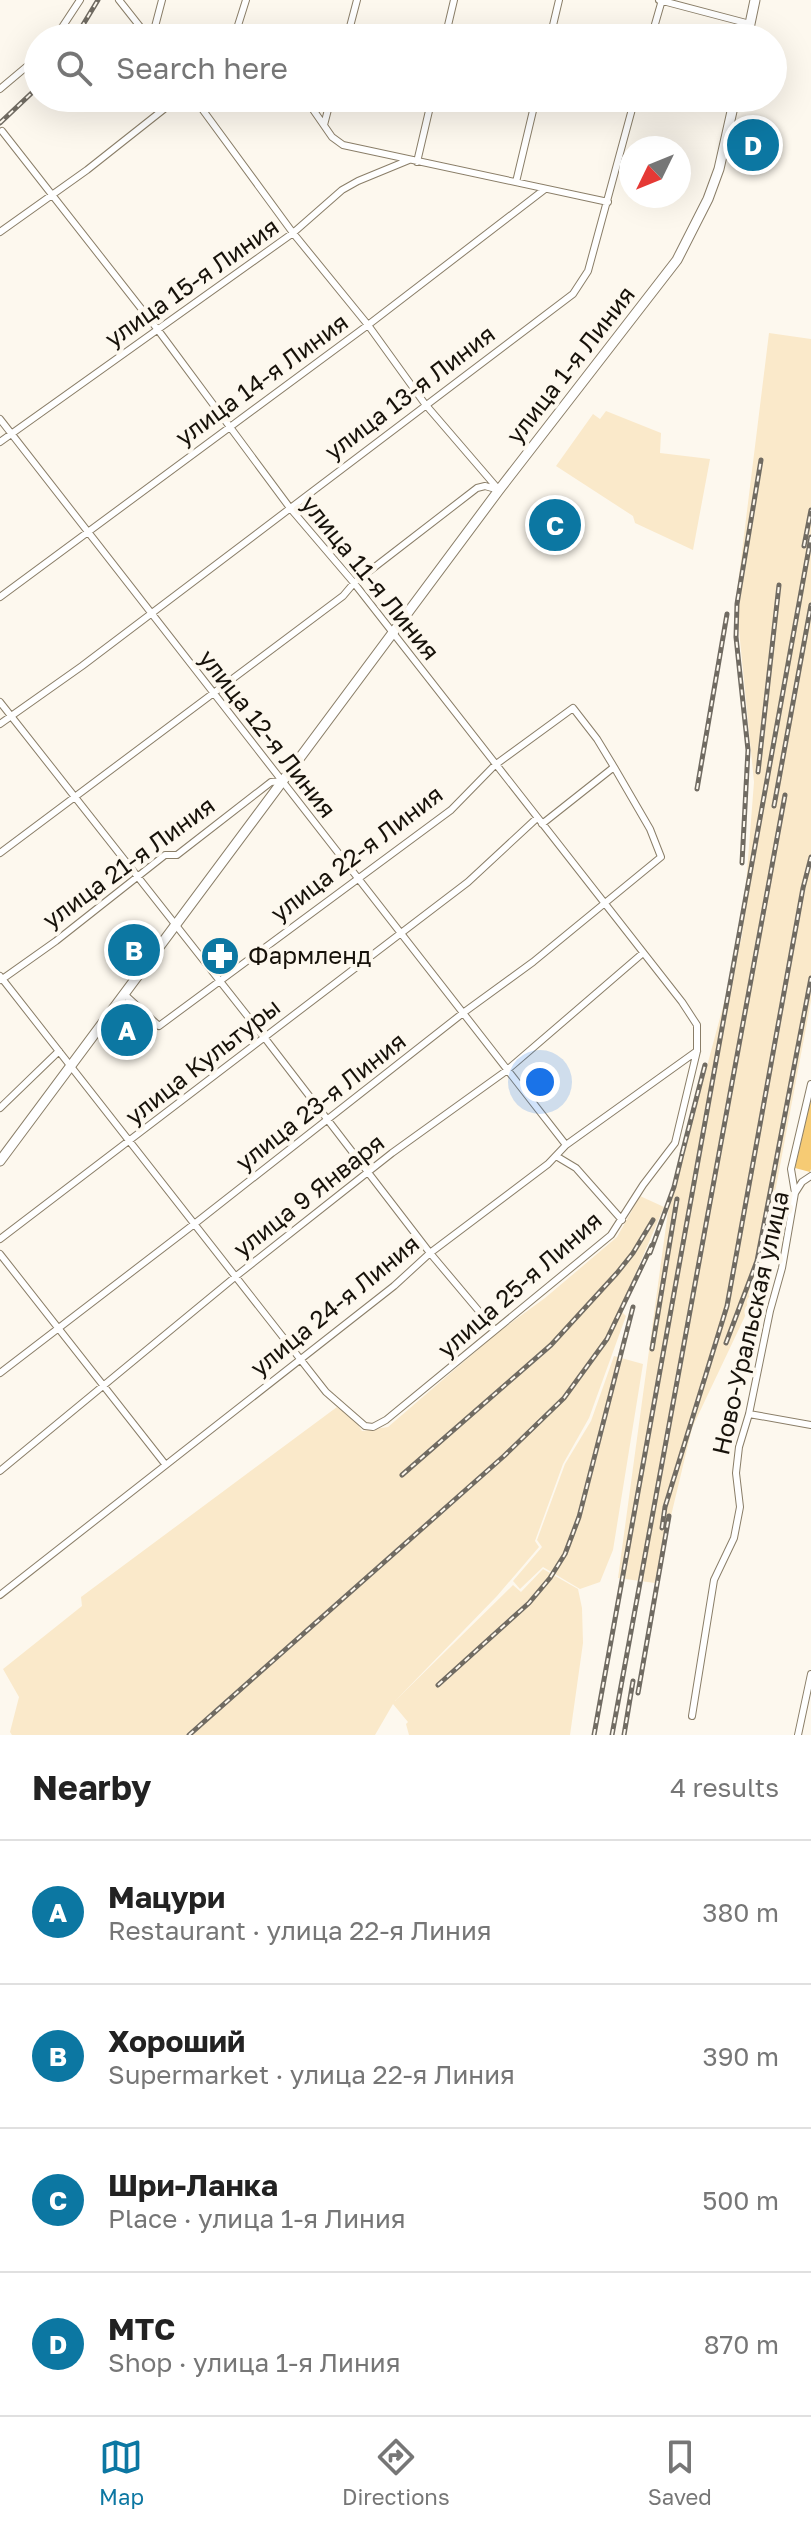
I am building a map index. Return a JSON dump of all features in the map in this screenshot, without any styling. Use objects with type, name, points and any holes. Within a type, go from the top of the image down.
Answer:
[{"type":"main road","points":[[750,24],[755,0]]},
{"type":"main road","name":"улица 1-я Линия","points":[[392,633],[677,260],[708,199],[719,169],[732,112]]},
{"type":"main road","name":"улица 21-я Линия","points":[[175,925],[392,633]]},
{"type":"main road","points":[[0,1161],[175,925]]},
{"type":"street","points":[[64,24],[80,0]]},
{"type":"street","points":[[119,0],[139,24]]},
{"type":"street","points":[[154,24],[162,0]]},
{"type":"street","points":[[238,24],[246,0]]},
{"type":"street","points":[[351,24],[357,0]]},
{"type":"street","points":[[448,24],[454,0]]},
{"type":"street","points":[[553,24],[559,0]]},
{"type":"street","points":[[655,24],[661,0],[750,24]]},
{"type":"street","points":[[0,89],[24,69]]},
{"type":"street","points":[[0,232],[160,112]]},
{"type":"street","points":[[204,112],[425,404],[499,490]]},
{"type":"street","points":[[315,112],[332,137],[343,145],[607,203]]},
{"type":"street","points":[[324,125],[327,112]]},
{"type":"street","points":[[413,161],[428,112]]},
{"type":"street","points":[[516,182],[533,112]]},
{"type":"street","name":"улица 13-я Линия","points":[[0,724],[573,294],[588,271],[631,112]]},
{"type":"street","name":"улица 11-я Линия","points":[[2,131],[158,330],[290,508],[354,583],[643,953],[697,1025],[697,1051]]},
{"type":"street","name":"улица 15-я Линия","points":[[0,442],[293,233],[342,190],[413,161]]},
{"type":"street","name":"улица 14-я Линия","points":[[0,597],[368,325],[545,189]]},
{"type":"street","name":"улица 12-я Линия","points":[[0,419],[566,1145]]},
{"type":"street","points":[[0,853],[343,596],[354,583],[477,488],[485,486],[499,490]]},
{"type":"street","points":[[0,702],[430,1253],[494,1329]]},
{"type":"street","name":"улица 22-я Линия","points":[[124,994],[159,1026],[451,810],[495,765],[573,708],[614,767]]},
{"type":"street","points":[[542,824],[614,767]]},
{"type":"street","name":"улица 23-я Линия","points":[[0,1373],[533,962],[661,857],[650,829],[614,767]]},
{"type":"street","name":"улица 21-я Линия","points":[[1,978],[56,941],[165,855],[177,855],[271,782],[282,781]]},
{"type":"street","name":"улица Культуры","points":[[0,1239],[468,882],[537,818]]},
{"type":"street","name":"улица 9 Января","points":[[0,1471],[235,1277],[433,1122],[506,1071],[643,953]]},
{"type":"street","points":[[1,978],[300,1359]]},
{"type":"street","points":[[0,1108],[59,1051]]},
{"type":"street","name":"улица 24-я Линия","points":[[0,1595],[394,1286],[430,1253],[566,1145],[697,1051]]},
{"type":"street","name":"улица 25-я Линия","points":[[300,1359],[326,1392],[360,1423],[373,1427],[386,1420],[611,1235],[675,1143],[697,1051]]},
{"type":"street","points":[[795,1193],[791,1169],[811,1084]]},
{"type":"street","points":[[556,1156],[576,1168],[622,1220]]},
{"type":"street","name":"Ново-Уральская улица","points":[[692,1716],[714,1580],[734,1538],[740,1507],[736,1473],[739,1447],[782,1268],[795,1193],[802,1182],[811,1176]]},
{"type":"street","points":[[0,1254],[165,1464]]},
{"type":"street","points":[[749,1414],[811,1425]]},
{"type":"street","points":[[798,1735],[811,1674]]},
{"type":"shaded area","points":[[769,333],[811,339],[811,1001],[756,1293],[692,1428],[655,1583],[618,1578],[668,1211],[742,936],[754,782],[736,600]]},
{"type":"shaded area","points":[[606,411],[661,433],[660,453],[710,459],[693,550],[635,523],[633,516],[556,466],[593,414],[600,419]]},
{"type":"shaded area","points":[[811,1099],[811,1169],[810,1172],[795,1168]]},
{"type":"shaded area","points":[[640,1196],[664,1207],[620,1310],[626,1316],[589,1418],[563,1464],[535,1541],[539,1547],[497,1596],[395,1701],[513,1585],[521,1592],[543,1569],[578,1589],[582,1608],[583,1643],[570,1735],[409,1735],[408,1722],[393,1704],[375,1735],[12,1735],[10,1732],[19,1697],[3,1669],[82,1606],[81,1597],[337,1407],[355,1420],[362,1431],[388,1427],[497,1333],[545,1298],[617,1237]]},
{"type":"shaded area","points":[[614,1356],[643,1364],[613,1550],[600,1582],[580,1589],[543,1567],[520,1589],[513,1581],[542,1547],[537,1540],[565,1464],[591,1421]]},
{"type":"railway","points":[[83,24],[98,0]]},
{"type":"railway","points":[[0,123],[24,100]]},
{"type":"railway","points":[[742,863],[748,750],[736,637],[737,604],[761,460]]},
{"type":"railway","points":[[804,546],[811,510]]},
{"type":"railway","points":[[594,1735],[811,537]]},
{"type":"railway","points":[[758,772],[779,585]]},
{"type":"railway","points":[[774,806],[811,605]]},
{"type":"railway","points":[[697,789],[727,614]]},
{"type":"railway","points":[[612,1735],[785,795]]},
{"type":"railway","points":[[662,1528],[665,1507],[727,1306],[811,857]]},
{"type":"railway","points":[[726,1343],[757,1261],[811,978]]},
{"type":"railway","points":[[682,1154],[705,1065]]},
{"type":"railway","points":[[650,1253],[674,1187],[684,1146]]},
{"type":"railway","points":[[652,1349],[677,1199]]},
{"type":"railway","points":[[402,1475],[551,1345],[617,1273],[653,1220]]},
{"type":"railway","points":[[189,1735],[504,1456],[564,1398],[607,1339],[652,1245]]},
{"type":"railway","points":[[438,1685],[529,1603],[565,1554],[579,1517],[633,1307]]},
{"type":"railway","points":[[638,1693],[669,1516]]},
{"type":"railway","points":[[624,1735],[633,1681]]},
{"type":"place","name":"МТС","points":[[753,145]]},
{"type":"place","name":"Шри-Ланка","points":[[555,525]]},
{"type":"place","name":"Хороший","points":[[134,950]]},
{"type":"place","name":"Фармленд","points":[[220,956]]},
{"type":"place","name":"Мацури","points":[[127,1030]]}]
